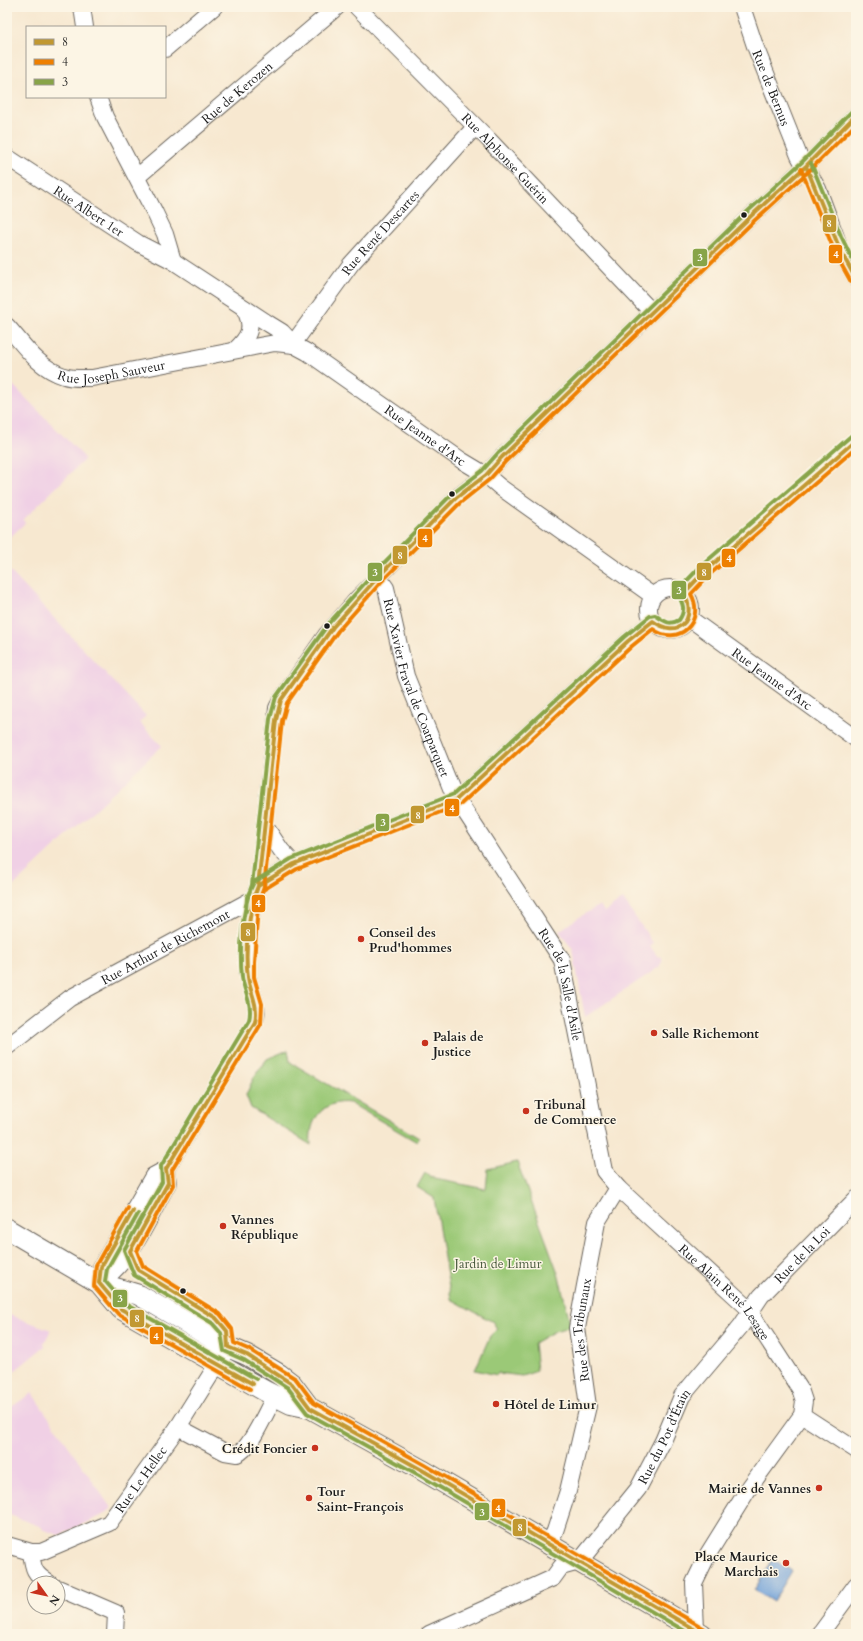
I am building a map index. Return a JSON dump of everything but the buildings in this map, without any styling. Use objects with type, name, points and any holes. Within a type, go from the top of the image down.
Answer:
[{"type":"main road","points":[[7,1229],[99,1283],[139,1295],[228,1347],[247,1355],[292,1384],[310,1408]]},
{"type":"main road","points":[[99,1283],[121,1309],[275,1396],[291,1404],[310,1408],[422,1470],[699,1632]]},
{"type":"street","points":[[82,7],[85,26]]},
{"type":"street","points":[[166,47],[214,7]]},
{"type":"street","name":"Rue de Kerozen","points":[[137,177],[337,7]]},
{"type":"street","name":"Rue Alphonse Guérin","points":[[357,7],[475,127],[651,311]]},
{"type":"street","name":"Rue de Bernus","points":[[742,7],[786,125],[799,156],[818,188],[842,256],[856,280]]},
{"type":"street","points":[[102,99],[137,177],[159,221],[173,262]]},
{"type":"street","points":[[99,1283],[101,1267],[153,1176],[166,1169],[255,1022],[257,1011],[255,997],[247,969],[255,892],[265,826],[276,720],[281,700],[327,634],[378,577],[456,498],[486,475],[502,457],[651,311],[806,166],[856,115]]},
{"type":"street","name":"Rue René Descartes","points":[[294,345],[298,337],[351,264],[475,127]]},
{"type":"street","name":"Rue Albert 1er","points":[[7,156],[138,243],[173,262],[282,332],[294,345]]},
{"type":"street","points":[[235,350],[243,342],[249,331],[249,318],[244,308]]},
{"type":"street","name":"Rue Joseph Sauveur","points":[[7,326],[38,362],[65,377],[92,378],[275,343],[294,345]]},
{"type":"street","name":"Rue Jeanne d'Arc","points":[[294,345],[322,361],[461,460],[486,475],[500,487],[653,596]]},
{"type":"street","points":[[684,594],[704,572],[856,440]]},
{"type":"street","name":"Rue Xavier Fraval de Coatparquet","points":[[378,577],[386,588],[406,676],[456,799]]},
{"type":"street","points":[[664,588],[678,589],[684,594],[691,607],[689,618],[682,626],[672,630],[661,628],[653,622],[648,611],[653,596],[664,588]]},
{"type":"street","name":"Rue Jeanne d'Arc","points":[[689,618],[856,739]]},
{"type":"street","name":"Rue Arthur de Richemont","points":[[10,1039],[70,998],[255,892],[294,864],[456,799],[628,641],[653,622]]},
{"type":"street","name":"Rue de la Salle d'Asile","points":[[456,799],[562,960],[604,1171],[618,1188]]},
{"type":"street","points":[[265,826],[281,850],[294,864]]},
{"type":"street","name":"Rue Alain René Lesage","points":[[618,1188],[738,1298],[750,1313],[800,1389],[804,1401],[802,1415]]},
{"type":"street","name":"Rue des Tribunaux","points":[[548,1545],[555,1531],[568,1491],[588,1406],[576,1328],[597,1222],[618,1188]]},
{"type":"street","name":"Rue de la Loi","points":[[750,1313],[761,1296],[856,1199]]},
{"type":"street","name":"Rue du Pot d'Étain","points":[[579,1562],[644,1481],[682,1396],[750,1313]]},
{"type":"street","name":"Rue Le Hellec","points":[[31,1552],[50,1550],[109,1522],[178,1427],[228,1347]]},
{"type":"street","points":[[178,1427],[225,1452],[237,1454],[243,1450],[275,1396]]},
{"type":"street","points":[[699,1632],[694,1583],[708,1554],[750,1488],[802,1415],[856,1450]]},
{"type":"street","points":[[7,1545],[31,1552],[32,1567],[37,1575]]},
{"type":"street","points":[[429,1634],[553,1578],[561,1567],[579,1562]]},
{"type":"street","points":[[820,1634],[856,1585]]},
{"type":"street","points":[[66,1591],[116,1613],[115,1634]]},
{"type":"shaded area","points":[[7,379],[83,456],[84,460],[23,520],[25,523],[7,540]]},
{"type":"shaded area","points":[[7,568],[146,716],[139,722],[162,746],[7,892]]},
{"type":"shaded area","points":[[623,899],[653,943],[650,946],[657,956],[662,957],[662,961],[659,967],[585,1017],[573,950],[559,931],[600,905],[604,912]]},
{"type":"shaded area","points":[[7,1314],[51,1330],[44,1343],[45,1346],[7,1377]]},
{"type":"shaded area","points":[[32,1393],[111,1508],[101,1516],[59,1535],[7,1514],[7,1410]]},
{"type":"green space","points":[[288,1050],[290,1062],[419,1138],[417,1142],[350,1103],[332,1104],[319,1113],[312,1127],[311,1145],[251,1108],[246,1095],[254,1077],[267,1059]]},
{"type":"green space","name":"Jardin de Limur","points":[[517,1162],[558,1273],[571,1326],[555,1331],[534,1343],[537,1371],[522,1376],[498,1373],[497,1375],[475,1370],[490,1336],[497,1329],[493,1322],[451,1299],[434,1198],[417,1187],[425,1173],[435,1179],[486,1189],[488,1169]]},
{"type":"water","points":[[773,1559],[792,1571],[773,1602],[754,1590]]},
{"type":"transit line","name":"3","points":[[690,1634],[419,1475],[307,1413],[288,1388],[244,1360],[224,1351],[221,1333],[212,1323],[134,1275],[124,1250],[162,1182],[161,1166],[249,1020],[250,1009],[243,982],[241,966],[242,930],[246,906],[252,885],[270,719],[276,697],[329,623],[374,573],[452,494],[482,471],[498,453],[747,212],[802,162],[852,111]]},
{"type":"transit line","name":"8","points":[[702,1634],[422,1470],[310,1408],[292,1384],[247,1355],[228,1347],[227,1331],[216,1318],[138,1270],[130,1251],[168,1183],[166,1169],[255,1022],[256,1010],[249,983],[247,967],[247,943],[252,907],[258,886],[276,720],[281,700],[333,627],[378,577],[456,498],[486,475],[502,457],[751,216],[806,166],[856,115]]},
{"type":"transit line","name":"4","points":[[705,1629],[425,1465],[314,1403],[296,1379],[250,1350],[234,1343],[232,1329],[220,1314],[143,1266],[137,1251],[173,1185],[172,1170],[261,1024],[262,1004],[254,977],[258,905],[264,887],[282,721],[287,703],[338,631],[382,581],[460,503],[490,479],[506,461],[755,220],[810,170],[856,124]]},
{"type":"transit line","name":"3","points":[[811,163],[841,236],[856,267]]},
{"type":"transit line","name":"8","points":[[806,166],[841,252],[856,279]]},
{"type":"transit line","name":"4","points":[[801,169],[836,255],[851,282]]},
{"type":"transit line","name":"3","points":[[246,911],[247,897],[254,882],[291,859],[454,794],[624,637],[650,616],[655,615],[669,623],[679,620],[683,610],[678,594],[679,589],[700,567],[852,435]]},
{"type":"transit line","name":"8","points":[[252,911],[253,899],[258,886],[294,864],[457,799],[628,641],[653,621],[670,628],[683,624],[689,611],[688,602],[684,593],[704,572],[856,440]]},
{"type":"transit line","name":"4","points":[[258,911],[259,900],[263,890],[297,869],[461,804],[632,646],[653,629],[662,634],[672,635],[687,629],[695,614],[695,604],[691,594],[708,576],[856,448]]},
{"type":"transit line","name":"4","points":[[128,1208],[96,1265],[94,1286],[118,1314],[250,1389]]},
{"type":"transit line","name":"8","points":[[133,1211],[101,1267],[99,1283],[121,1309],[253,1384]]},
{"type":"transit line","name":"3","points":[[138,1214],[107,1269],[105,1281],[125,1304],[256,1379]]},
{"type":"place","name":"Conseil des Prud'hommes","points":[[361,939]]},
{"type":"place","name":"Salle Richemont","points":[[654,1033]]},
{"type":"place","name":"Palais de Justice","points":[[425,1043]]},
{"type":"place","name":"Tribunal de Commerce","points":[[526,1111]]},
{"type":"place","name":"Vannes République","points":[[223,1226]]},
{"type":"place","name":"Hôtel de Limur","points":[[496,1404]]},
{"type":"place","name":"Crédit Foncier","points":[[315,1448]]},
{"type":"place","name":"Mairie de Vannes","points":[[819,1488]]},
{"type":"place","name":"Tour Saint-François","points":[[309,1498]]},
{"type":"place","name":"Place Maurice Marchais","points":[[786,1563]]}]
